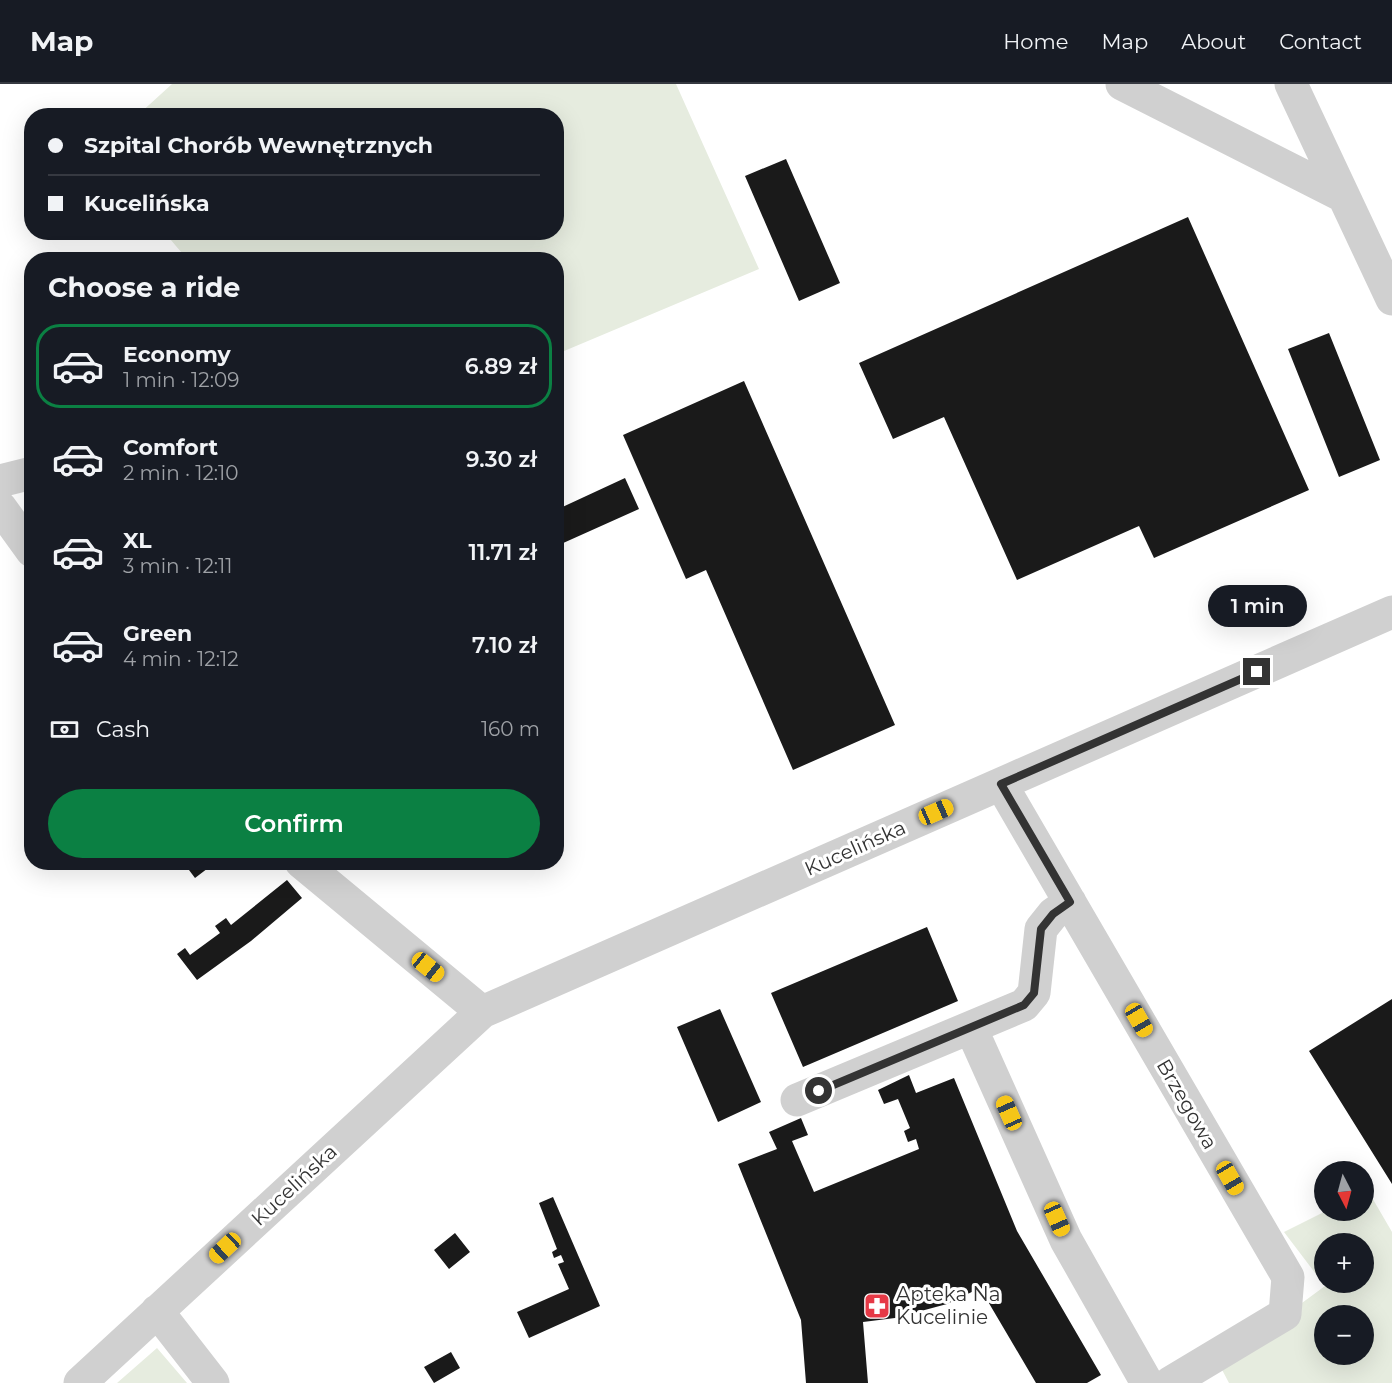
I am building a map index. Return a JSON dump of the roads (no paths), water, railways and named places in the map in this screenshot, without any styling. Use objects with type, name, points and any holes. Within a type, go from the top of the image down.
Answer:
[{"type":"street","points":[[1122,84],[1150,92],[1343,196]]},
{"type":"street","points":[[1291,84],[1392,299]]},
{"type":"street","points":[[0,481],[24,475]]},
{"type":"street","points":[[0,507],[24,540]]},
{"type":"street","name":"Kucelińska","points":[[80,1383],[482,1012],[1392,612]]},
{"type":"street","name":"Brzegowa","points":[[1001,784],[1288,1277],[1285,1314],[1170,1383]]},
{"type":"street","points":[[311,870],[482,1012]]},
{"type":"street","points":[[797,1100],[1024,1005],[1034,993],[1041,929],[1053,914],[1070,902]]},
{"type":"street","points":[[970,1028],[1066,1240],[1147,1383]]},
{"type":"street","points":[[157,1311],[213,1383]]},
{"type":"place","name":"Apteka Na Kucelinie","points":[[877,1306]]}]
